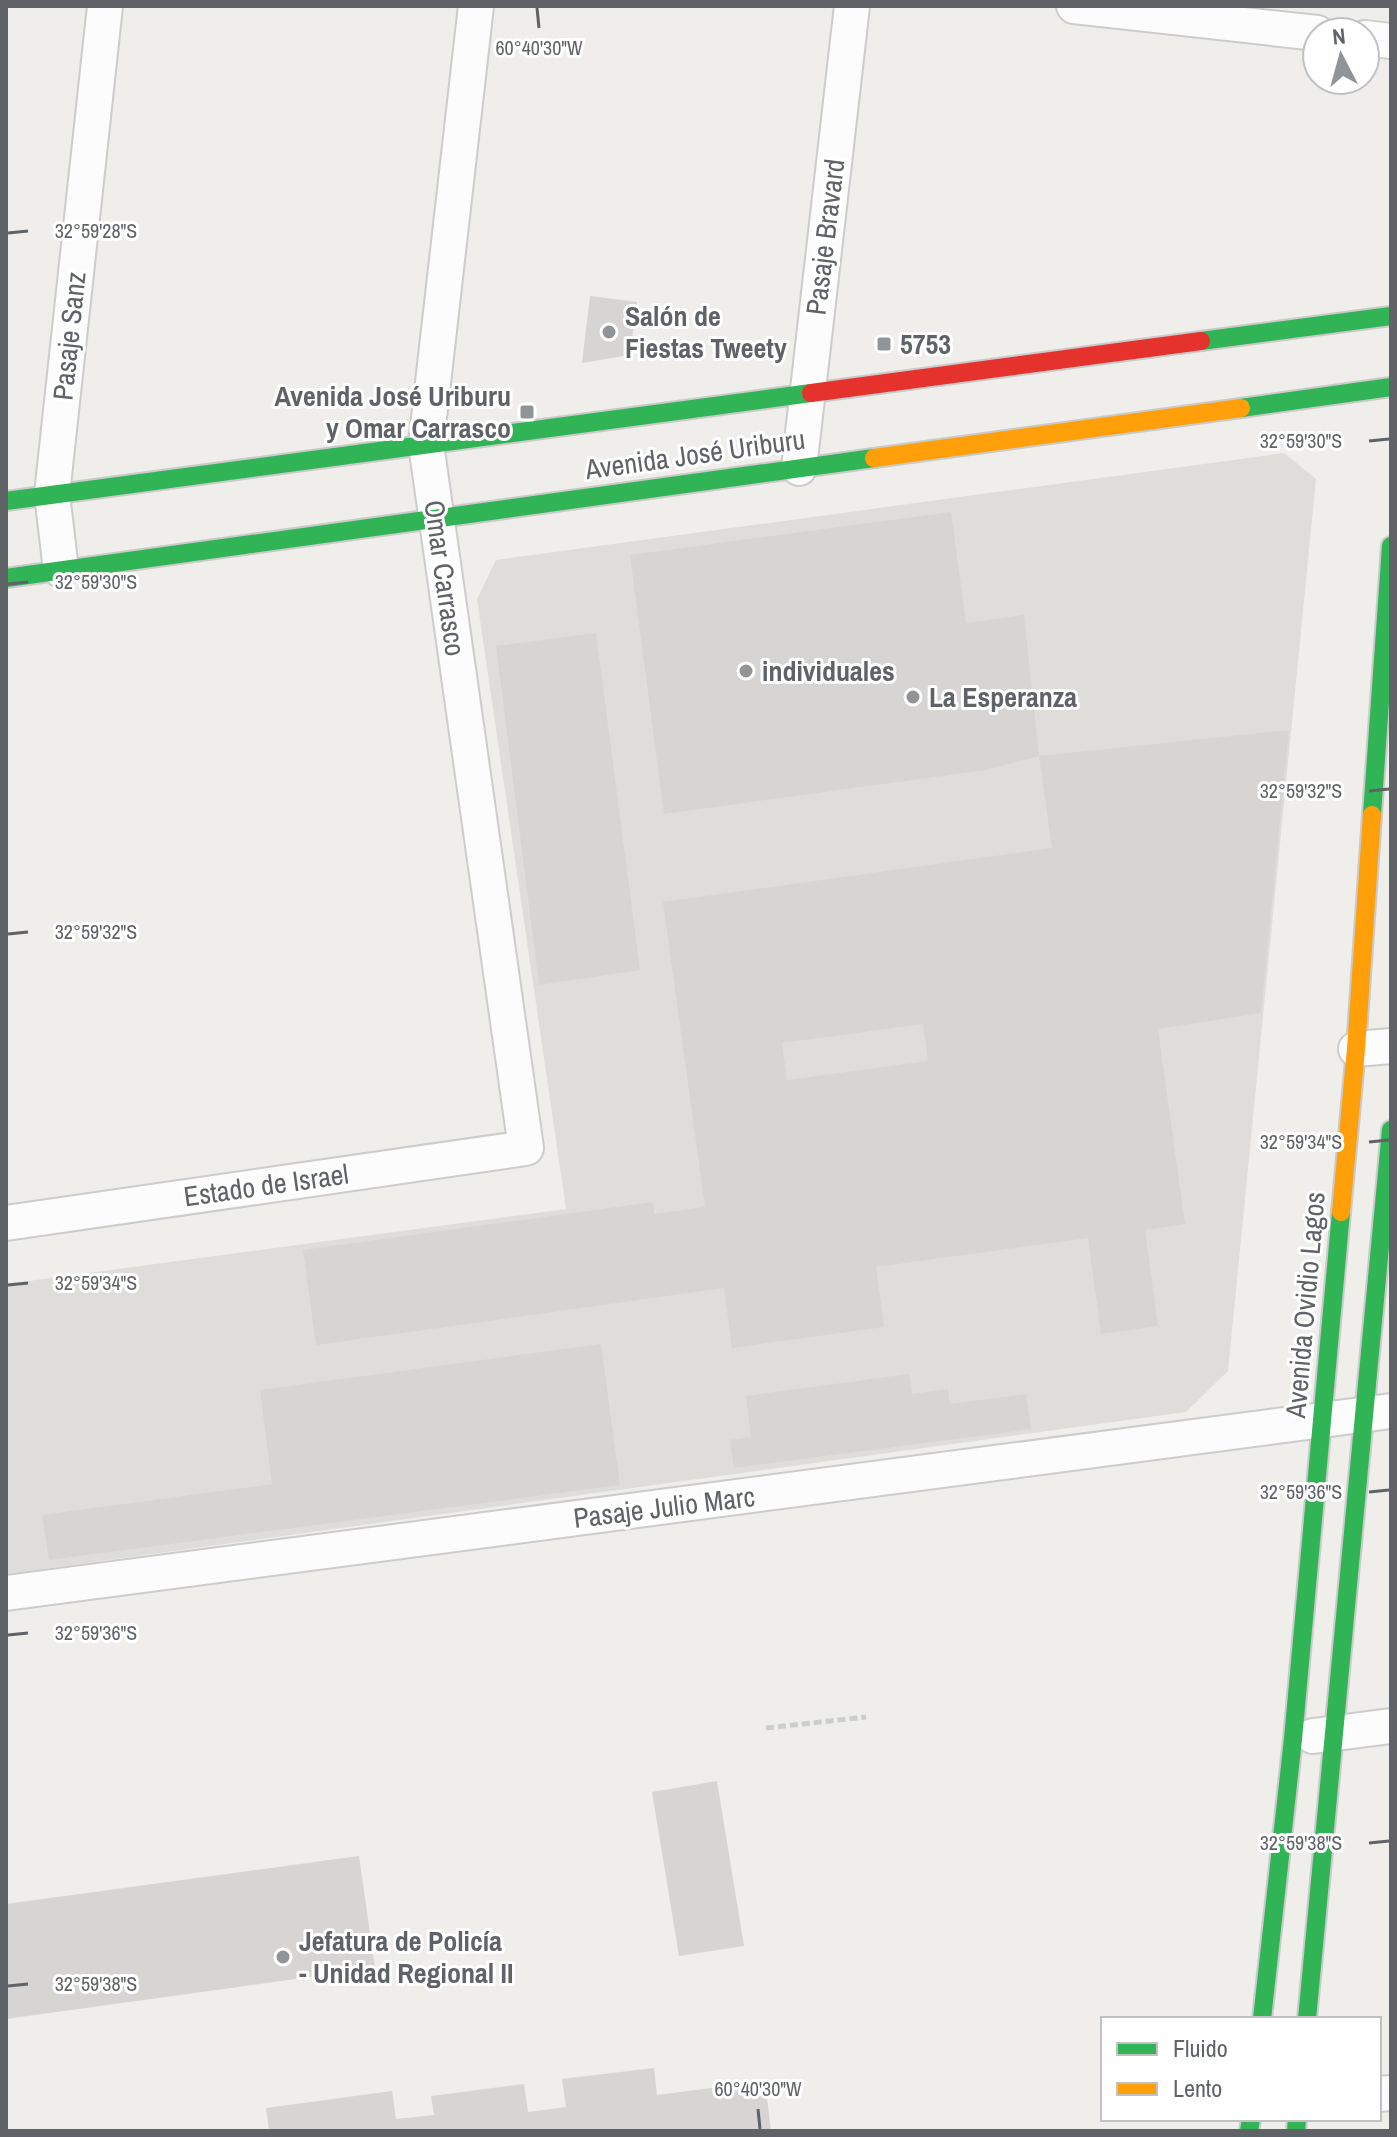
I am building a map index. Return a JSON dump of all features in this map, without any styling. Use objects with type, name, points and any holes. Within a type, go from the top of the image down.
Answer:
[{"type":"main road","name":"Avenida José Uriburu","points":[[6,501],[1391,316]]},
{"type":"main road","name":"Avenida José Uriburu","points":[[6,578],[1391,387]]},
{"type":"main road","name":"Avenida Ovidio Lagos","points":[[1262,2017],[1293,1739],[1356,1049],[1391,546]]},
{"type":"main road","points":[[1307,2017],[1334,1734],[1378,1413],[1391,1130]]},
{"type":"street","name":"Pasaje Sanz","points":[[61,570],[52,494],[105,6]]},
{"type":"street","name":"Omar Carrasco","points":[[476,6],[426,444],[526,1148]]},
{"type":"street","name":"Pasaje Bravard","points":[[799,468],[852,6]]},
{"type":"street","points":[[1074,6],[1301,31]]},
{"type":"street","points":[[1356,1049],[1391,1046]]},
{"type":"street","name":"Estado de Israel","points":[[6,1223],[526,1148]]},
{"type":"street","name":"Pasaje Julio Marc","points":[[6,1593],[1378,1413]]},
{"type":"street","points":[[1293,1739],[1391,1726]]},
{"type":"path","points":[[766,1728],[866,1717]]},
{"type":"shaded area","points":[[1284,453],[1316,479],[1228,1371],[1186,1412],[6,1574],[6,1284],[566,1209],[477,599],[496,560]]},
{"type":"building","points":[[590,296],[637,302],[630,355],[582,363]]},
{"type":"building","points":[[951,512],[966,623],[1024,615],[1039,756],[986,770],[664,814],[630,555]]},
{"type":"building","points":[[596,633],[640,970],[539,985],[496,646]]},
{"type":"building","points":[[1289,730],[1261,1013],[1158,1029],[1185,1224],[1145,1230],[1158,1326],[1101,1334],[1088,1238],[876,1267],[884,1327],[732,1348],[724,1288],[316,1345],[303,1250],[653,1202],[654,1214],[705,1207],[663,902],[1052,848],[1039,756]],"holes":[[[923,1024],[928,1061],[787,1080],[782,1043]]]},
{"type":"building","points":[[601,1344],[620,1485],[49,1560],[42,1515],[272,1484],[260,1390]]},
{"type":"building","points":[[909,1374],[912,1394],[948,1389],[950,1404],[1026,1394],[1031,1429],[734,1468],[730,1440],[751,1437],[746,1396]]},
{"type":"building","points":[[717,1781],[744,1946],[679,1956],[652,1792]]},
{"type":"building","points":[[359,1856],[375,1968],[6,2019],[6,1904]]},
{"type":"building","points":[[654,2068],[657,2095],[765,2081],[771,2131],[269,2131],[266,2108],[392,2091],[396,2119],[434,2115],[431,2096],[524,2084],[528,2112],[566,2107],[562,2079]]},
{"type":"traffic: fast","points":[[1201,341],[1391,316]]},
{"type":"traffic: fast","points":[[1241,408],[1391,387]]},
{"type":"traffic: fast","points":[[6,501],[811,393]]},
{"type":"traffic: fast","points":[[6,578],[874,458]]},
{"type":"traffic: fast","points":[[1372,815],[1391,546]]},
{"type":"traffic: fast","points":[[1307,2017],[1391,1130]]},
{"type":"traffic: fast","points":[[1262,2017],[1293,1739],[1341,1212]]},
{"type":"traffic: fast","points":[[1249,2131],[1251,2121]]},
{"type":"traffic: fast","points":[[1296,2131],[1297,2121]]},
{"type":"traffic: slow","points":[[874,458],[1241,408]]},
{"type":"traffic: slow","points":[[1341,1212],[1372,815]]},
{"type":"traffic: jam","points":[[811,393],[1201,341]]},
{"type":"place","name":"Salón de Fiestas Tweety","points":[[609,332]]},
{"type":"place","name":"5753","points":[[884,344]]},
{"type":"place","name":"Avenida José Uriburu y Omar Carrasco","points":[[527,412]]},
{"type":"place","name":"individuales","points":[[746,671]]},
{"type":"place","name":"La Esperanza","points":[[913,697]]},
{"type":"place","name":"Jefatura de Policía - Unidad Regional II","points":[[283,1957]]}]
